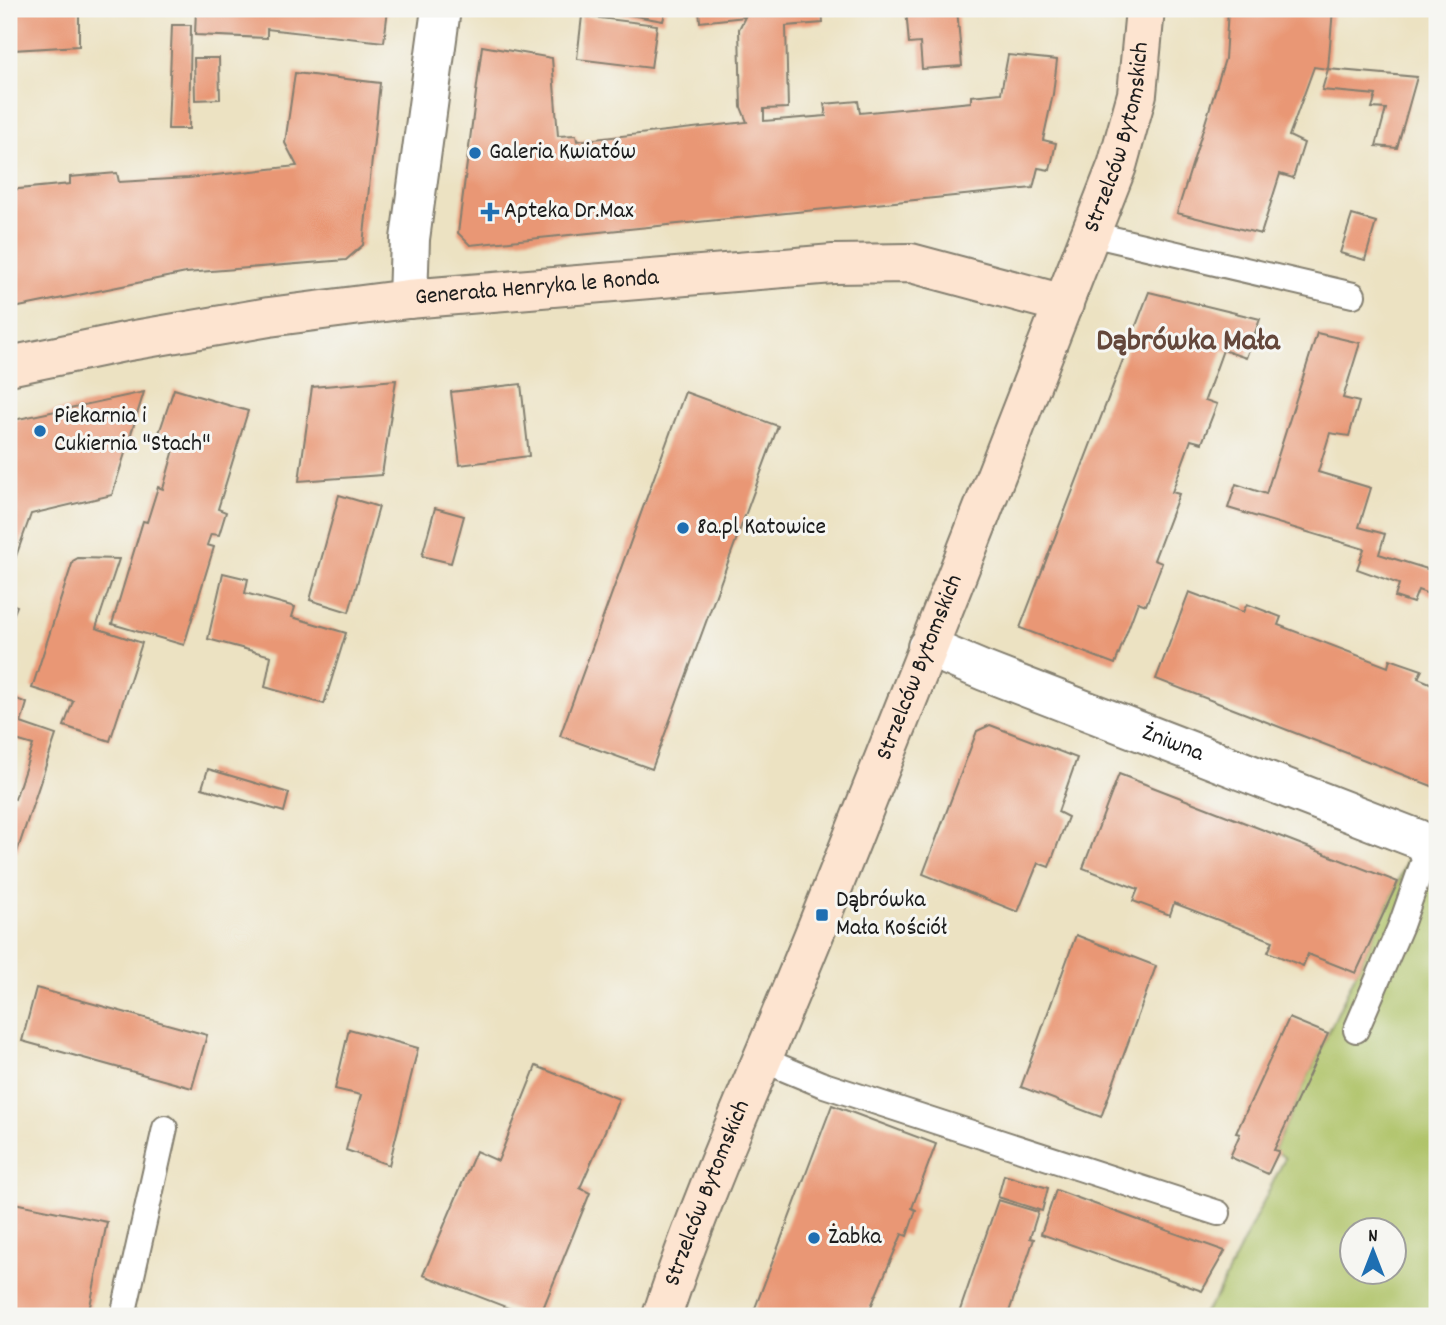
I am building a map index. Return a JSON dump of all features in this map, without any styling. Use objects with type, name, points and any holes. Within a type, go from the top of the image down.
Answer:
[{"type":"street","points":[[408,299],[410,239],[441,9]]},
{"type":"street","name":"Strzelców Bytomskich","points":[[662,1316],[674,1278],[761,1059],[822,915],[1117,166],[1137,94],[1145,9]]},
{"type":"street","name":"Generała Henryka le Ronda","points":[[9,366],[129,341],[268,317],[408,299],[833,264],[911,263],[1064,304]]},
{"type":"street","name":"Żniwna","points":[[928,647],[1418,839]]},
{"type":"lane","points":[[1091,233],[1353,295]]},
{"type":"lane","points":[[1356,1030],[1424,860],[1418,839]]},
{"type":"lane","points":[[761,1059],[821,1084],[1218,1213]]},
{"type":"lane","points":[[123,1316],[165,1128]]},
{"type":"green space","points":[[1421,824],[1437,831],[1437,1316],[1201,1316],[1216,1297],[1285,1158],[1274,1150],[1398,882]]},
{"type":"building","points":[[9,9],[79,9],[79,46],[13,50],[9,85]]},
{"type":"building","points":[[196,9],[388,9],[384,42],[267,29],[267,38],[195,35]]},
{"type":"building","points":[[540,9],[584,9],[583,16],[657,25],[651,68],[577,59],[582,16]]},
{"type":"building","points":[[613,9],[666,9],[663,21],[613,12]]},
{"type":"building","points":[[699,9],[822,9],[823,23],[786,26],[788,108],[764,109],[764,121],[826,116],[824,104],[858,101],[860,113],[971,102],[971,96],[1001,93],[1008,55],[1057,60],[1043,140],[1056,143],[1050,170],[1038,168],[1033,188],[470,245],[458,233],[482,46],[552,58],[558,136],[576,135],[577,141],[747,122],[741,107],[739,29],[745,17],[700,22]]},
{"type":"building","points":[[906,9],[957,9],[962,66],[922,69],[920,43],[909,44]]},
{"type":"building","points":[[1228,9],[1333,9],[1328,69],[1314,67],[1289,136],[1304,143],[1293,178],[1280,174],[1261,234],[1177,213],[1225,59]]},
{"type":"building","points":[[172,25],[191,25],[189,129],[168,129]]},
{"type":"building","points":[[194,58],[219,58],[220,99],[195,100]]},
{"type":"building","points":[[1328,69],[1417,77],[1397,148],[1376,146],[1386,109],[1372,108],[1376,95],[1322,90]]},
{"type":"building","points":[[295,73],[380,83],[363,245],[346,260],[186,273],[9,309],[9,190],[70,184],[70,177],[117,173],[119,182],[188,178],[297,166],[285,143]]},
{"type":"building","points":[[1352,215],[1376,222],[1365,260],[1340,253]]},
{"type":"building","points":[[1149,292],[1260,319],[1246,358],[1223,350],[1205,400],[1217,404],[1202,443],[1191,440],[1172,492],[1179,494],[1154,560],[1162,563],[1146,605],[1138,602],[1115,664],[1020,628]]},
{"type":"building","points":[[1317,333],[1360,343],[1343,398],[1359,402],[1349,436],[1330,433],[1318,472],[1371,488],[1359,527],[1385,534],[1379,554],[1437,572],[1437,597],[1418,590],[1413,603],[1395,597],[1399,584],[1357,569],[1364,549],[1228,508],[1236,484],[1266,494]]},
{"type":"building","points":[[396,380],[382,475],[299,481],[312,387]]},
{"type":"building","points":[[521,384],[529,456],[460,465],[451,392]]},
{"type":"building","points":[[174,389],[248,411],[218,509],[226,512],[219,535],[211,534],[207,545],[214,547],[184,645],[112,624],[143,521],[147,522],[158,487],[163,489],[177,439],[159,433]]},
{"type":"building","points":[[144,392],[112,495],[31,514],[9,576],[9,421]]},
{"type":"building","points":[[685,392],[778,426],[652,769],[560,736]]},
{"type":"building","points":[[339,495],[379,507],[349,612],[310,600]]},
{"type":"building","points":[[435,508],[464,516],[451,563],[422,556]]},
{"type":"building","points":[[78,558],[119,559],[96,628],[142,643],[110,741],[64,726],[73,701],[32,688],[73,561]]},
{"type":"building","points":[[223,573],[248,579],[245,593],[295,607],[292,617],[346,633],[324,704],[265,687],[271,656],[208,639]]},
{"type":"building","points":[[1189,592],[1243,612],[1247,604],[1281,617],[1278,625],[1388,667],[1390,659],[1422,670],[1418,678],[1437,686],[1437,788],[1156,679]]},
{"type":"building","points":[[9,603],[17,606],[9,626]]},
{"type":"building","points":[[9,696],[27,703],[21,723],[56,735],[17,852],[9,849],[9,797],[15,799],[33,745],[9,738]]},
{"type":"building","points":[[990,725],[1077,758],[1058,812],[1068,817],[1049,867],[1038,863],[1018,912],[923,874],[977,731]]},
{"type":"building","points":[[208,769],[289,793],[284,812],[202,788]]},
{"type":"building","points":[[1119,774],[1398,882],[1356,973],[1308,954],[1303,966],[1268,952],[1273,941],[1174,903],[1170,915],[1133,901],[1138,889],[1083,868]]},
{"type":"building","points":[[1076,935],[1156,966],[1101,1117],[1021,1087]]},
{"type":"building","points":[[36,988],[207,1035],[192,1088],[22,1041]]},
{"type":"building","points":[[1289,1018],[1328,1034],[1274,1150],[1279,1151],[1268,1174],[1230,1157],[1240,1134],[1236,1133]]},
{"type":"building","points":[[349,1029],[418,1048],[389,1165],[346,1150],[361,1095],[335,1089]]},
{"type":"building","points":[[536,1066],[619,1099],[580,1188],[590,1193],[540,1316],[529,1316],[423,1275],[476,1151],[498,1161]]},
{"type":"building","points":[[832,1105],[936,1144],[912,1208],[916,1210],[907,1236],[902,1234],[867,1316],[752,1316]]},
{"type":"building","points":[[1004,1175],[1048,1188],[1042,1211],[998,1197]]},
{"type":"building","points":[[1056,1190],[1225,1251],[1202,1291],[1041,1234]]},
{"type":"building","points":[[998,1200],[1038,1212],[1030,1238],[1034,1239],[1008,1316],[958,1316]]},
{"type":"building","points":[[9,1202],[107,1222],[88,1316],[9,1316]]},
{"type":"place","name":"Galeria Kwiatów","points":[[475,153]]},
{"type":"place","name":"Apteka Dr.Max","points":[[490,212]]},
{"type":"place","name":"Piekarnia i Cukiernia \"Stach\"","points":[[40,431]]},
{"type":"place","name":"8a.pl Katowice","points":[[683,528]]},
{"type":"place","name":"Dąbrówka Mała Kościół","points":[[822,915]]},
{"type":"place","name":"Żabka","points":[[814,1238]]},
{"type":"district","name":"Dąbrówka Mała","points":[[1188,343]]}]
